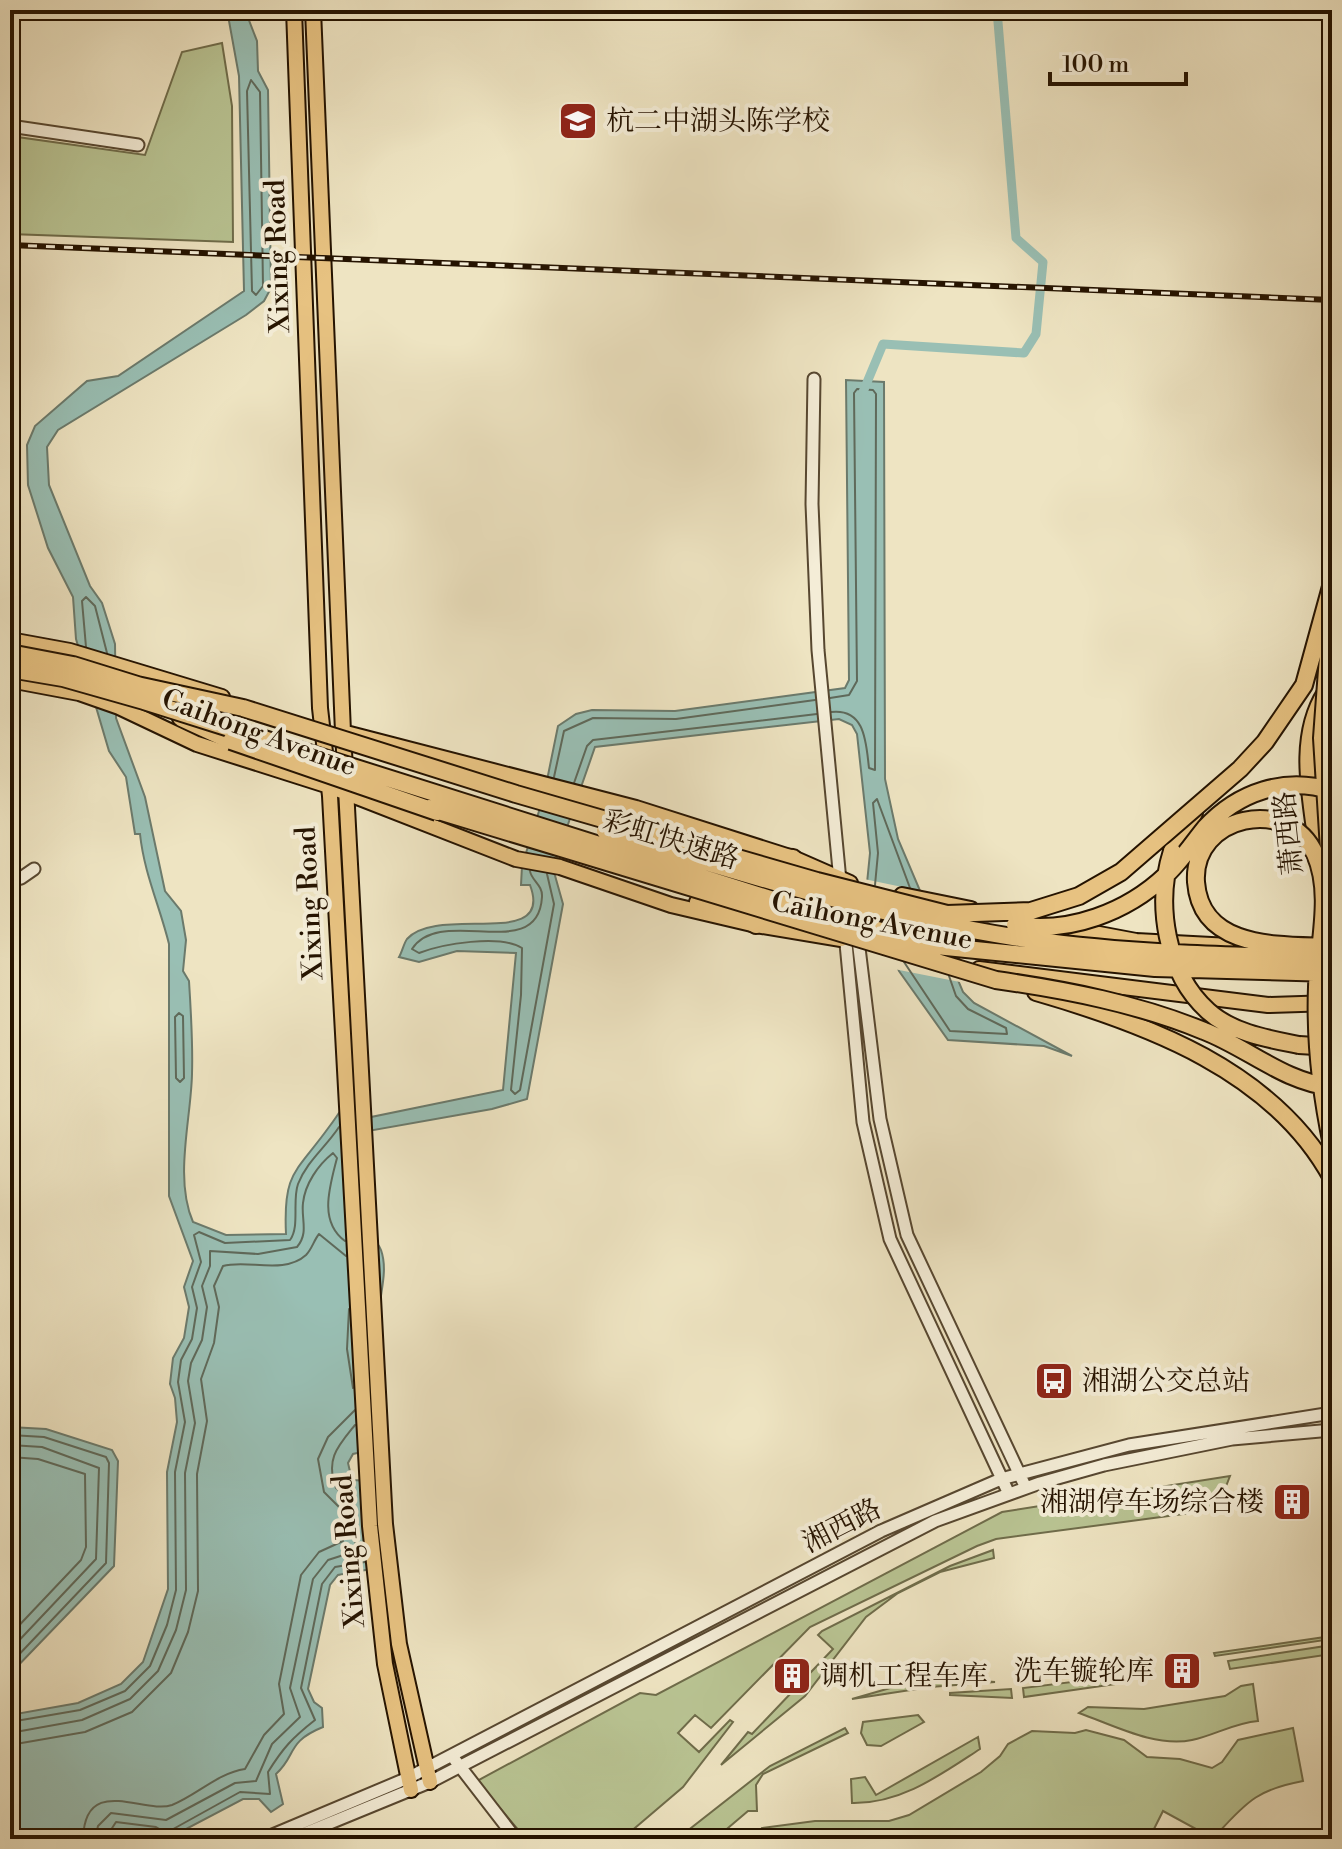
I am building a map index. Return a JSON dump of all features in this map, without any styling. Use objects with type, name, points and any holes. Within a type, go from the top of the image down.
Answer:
[{"type":"highway","points":[[947,914],[1031,911],[1079,896],[1121,872],[1240,769],[1291,708],[1312,664],[1332,583]]},
{"type":"highway","points":[[1332,607],[1322,738],[1332,891]]},
{"type":"highway","name":"彩虹快速路","points":[[10,653],[73,665],[140,693],[808,911],[936,946],[1155,968],[1332,973]]},
{"type":"highway","name":"彩虹快速路","points":[[10,669],[140,693],[813,894],[925,921],[1105,949],[1331,952]]},
{"type":"highway","points":[[140,693],[243,708],[817,881],[947,914],[1034,928],[1110,914],[1154,887],[1205,828],[1250,794],[1286,786],[1332,791]]},
{"type":"highway","points":[[140,693],[231,741],[429,808],[996,980],[1122,1022],[1217,1064],[1245,1081],[1312,1143],[1332,1178]]},
{"type":"highway","points":[[441,770],[486,775],[760,856],[793,858]]},
{"type":"highway","points":[[1202,802],[1179,836],[1165,879],[1168,936],[1186,985],[1209,1012],[1237,1028],[1268,1039],[1332,1047]]},
{"type":"highway","points":[[429,808],[506,843],[727,909],[756,925]]},
{"type":"highway","points":[[1331,952],[1328,947],[1315,946],[1275,945],[1250,941],[1213,922],[1204,911],[1196,883],[1197,864],[1207,843],[1225,827],[1239,821],[1268,819],[1301,833],[1316,856],[1322,896],[1321,932],[1320,946],[1319,960],[1317,987],[1317,1034],[1320,1075],[1332,1145]]},
{"type":"highway","points":[[996,980],[1039,986],[1183,1022],[1228,1040],[1299,1081],[1332,1087]]},
{"type":"main road","name":"Xixing Road","points":[[294,10],[322,726],[329,786],[370,1526],[385,1664],[410,1784]]},
{"type":"main road","name":"Xixing Road","points":[[313,10],[343,732],[389,1570],[399,1644],[428,1776]]},
{"type":"main road","points":[[1331,10],[1332,77]]},
{"type":"main road","points":[[1332,436],[1332,731]]},
{"type":"main road","name":"Caihong Avenue","points":[[10,640],[70,651],[343,732],[533,779],[793,858],[851,883],[1136,941],[1331,952]]},
{"type":"main road","name":"Caihong Avenue","points":[[10,680],[79,693],[119,707],[197,744],[329,786],[516,859],[560,867],[671,905],[962,967],[1095,986],[1268,1005],[1332,1003]]},
{"type":"main road","name":"萧西路","points":[[1331,685],[1309,727],[1307,759],[1331,952],[1332,983]]},
{"type":"main road","points":[[1316,842],[1332,821]]},
{"type":"street","points":[[10,126],[138,145]]},
{"type":"street","points":[[814,379],[812,504],[821,685],[851,883],[863,1122],[890,1239],[1009,1494]]},
{"type":"street","points":[[10,880],[21,878],[34,869]]},
{"type":"street","points":[[854,942],[880,1119],[907,1235],[1026,1488]]},
{"type":"street","name":"湘西路","points":[[410,1784],[881,1531],[1001,1479],[1129,1445],[1332,1413]]},
{"type":"street","name":"湘西路","points":[[456,1761],[935,1521],[1026,1488],[1104,1465],[1232,1439],[1332,1430]]},
{"type":"street","points":[[456,1761],[516,1839]]},
{"type":"street","points":[[263,1839],[410,1784]]},
{"type":"street","points":[[291,1839],[410,1784]]},
{"type":"green space","points":[[222,43],[232,106],[233,242],[10,234],[10,136],[145,155],[182,52]]},
{"type":"green space","points":[[1230,1476],[1225,1489],[1226,1505],[1221,1509],[996,1539],[810,1627],[711,1728],[695,1715],[678,1733],[699,1752],[730,1720],[733,1722],[683,1787],[622,1839],[526,1839],[477,1781],[640,1693],[656,1695],[1002,1512]]},
{"type":"green space","points":[[993,1550],[994,1558],[940,1572],[898,1593],[866,1617],[805,1696],[721,1765],[748,1732],[752,1734],[833,1649],[818,1635],[822,1631],[950,1566]]},
{"type":"green space","points":[[1332,1636],[1332,1639],[1215,1656],[1214,1653]]},
{"type":"green space","points":[[1332,1645],[1332,1654],[1230,1669],[1228,1661]]},
{"type":"green space","points":[[1128,1675],[1130,1682],[1024,1697],[1023,1688]]},
{"type":"green space","points":[[955,1679],[995,1682],[930,1687],[852,1699],[911,1682]]},
{"type":"green space","points":[[1253,1684],[1258,1721],[1192,1740],[1178,1742],[1149,1738],[1079,1713],[1088,1707],[1144,1709],[1225,1696],[1241,1686]]},
{"type":"green space","points":[[1011,1689],[1012,1698],[950,1695],[950,1693]]},
{"type":"green space","points":[[918,1715],[924,1722],[881,1746],[867,1745],[861,1733],[863,1722]]},
{"type":"green space","points":[[845,1728],[848,1733],[763,1774],[756,1785],[757,1811],[748,1811],[715,1839],[677,1839],[770,1766]]},
{"type":"green space","points":[[1293,1728],[1303,1781],[1265,1792],[1238,1812],[1219,1832],[1205,1834],[1163,1811],[1149,1839],[763,1839],[762,1828],[815,1821],[889,1821],[909,1815],[981,1772],[1000,1756],[1008,1744],[1032,1731],[1075,1733],[1086,1730],[1124,1740],[1147,1757],[1180,1759],[1212,1768],[1222,1762],[1238,1740]]},
{"type":"green space","points":[[978,1737],[980,1749],[919,1786],[887,1799],[852,1803],[851,1779],[865,1777],[876,1795]]},
{"type":"water","points":[[227,10],[245,10],[257,41],[258,71],[268,90],[271,288],[264,301],[246,315],[58,430],[47,447],[49,485],[90,586],[102,603],[115,644],[116,718],[145,797],[165,891],[181,911],[186,940],[183,971],[189,981],[192,1051],[184,1168],[187,1205],[193,1222],[226,1235],[286,1234],[287,1197],[294,1174],[342,1109],[359,1097],[366,1118],[503,1090],[516,953],[457,951],[419,962],[399,957],[407,939],[422,929],[510,922],[526,916],[533,905],[530,885],[521,885],[522,866],[544,795],[558,726],[576,714],[592,710],[675,711],[845,688],[849,680],[846,380],[884,382],[885,779],[898,839],[963,992],[974,1003],[1072,1056],[1044,1046],[948,1040],[899,971],[866,893],[870,853],[857,734],[852,725],[839,719],[595,747],[554,872],[563,904],[527,1099],[492,1109],[362,1132],[347,1194],[349,1221],[375,1241],[383,1259],[379,1319],[384,1404],[380,1432],[367,1438],[362,1452],[353,1454],[348,1463],[352,1480],[371,1481],[378,1485],[379,1492],[371,1501],[374,1547],[384,1550],[388,1566],[338,1575],[330,1585],[308,1689],[314,1702],[322,1708],[323,1727],[297,1743],[276,1774],[283,1804],[271,1812],[259,1799],[243,1799],[171,1837],[118,1829],[111,1839],[10,1839],[10,1715],[78,1703],[121,1684],[143,1662],[168,1589],[167,1472],[177,1422],[170,1384],[173,1358],[184,1338],[189,1307],[184,1287],[193,1261],[169,1196],[169,944],[140,834],[135,834],[126,777],[109,751],[76,639],[73,597],[48,548],[28,485],[27,445],[35,426],[87,381],[118,376],[244,291],[239,76]]},
{"type":"water","points":[[10,1427],[46,1429],[112,1450],[118,1461],[114,1566],[10,1674]]},
{"type":"pier","points":[[864,879],[926,892],[965,983],[894,969],[862,892]]},
{"type":"waterway","points":[[863,392],[883,344],[1024,353],[1036,334],[1043,262],[1016,238],[997,10]]},
{"type":"railway","points":[[10,245],[1332,300]]},
{"type":"place","name":"杭二中湖头陈学校","points":[[578,121]]},
{"type":"place","name":"湘湖公交总站","points":[[1054,1381]]},
{"type":"place","name":"湘湖停车场综合楼","points":[[1292,1502]]},
{"type":"place","name":"洗车镟轮库","points":[[1182,1671]]},
{"type":"place","name":"调机工程车库","points":[[792,1676]]}]
